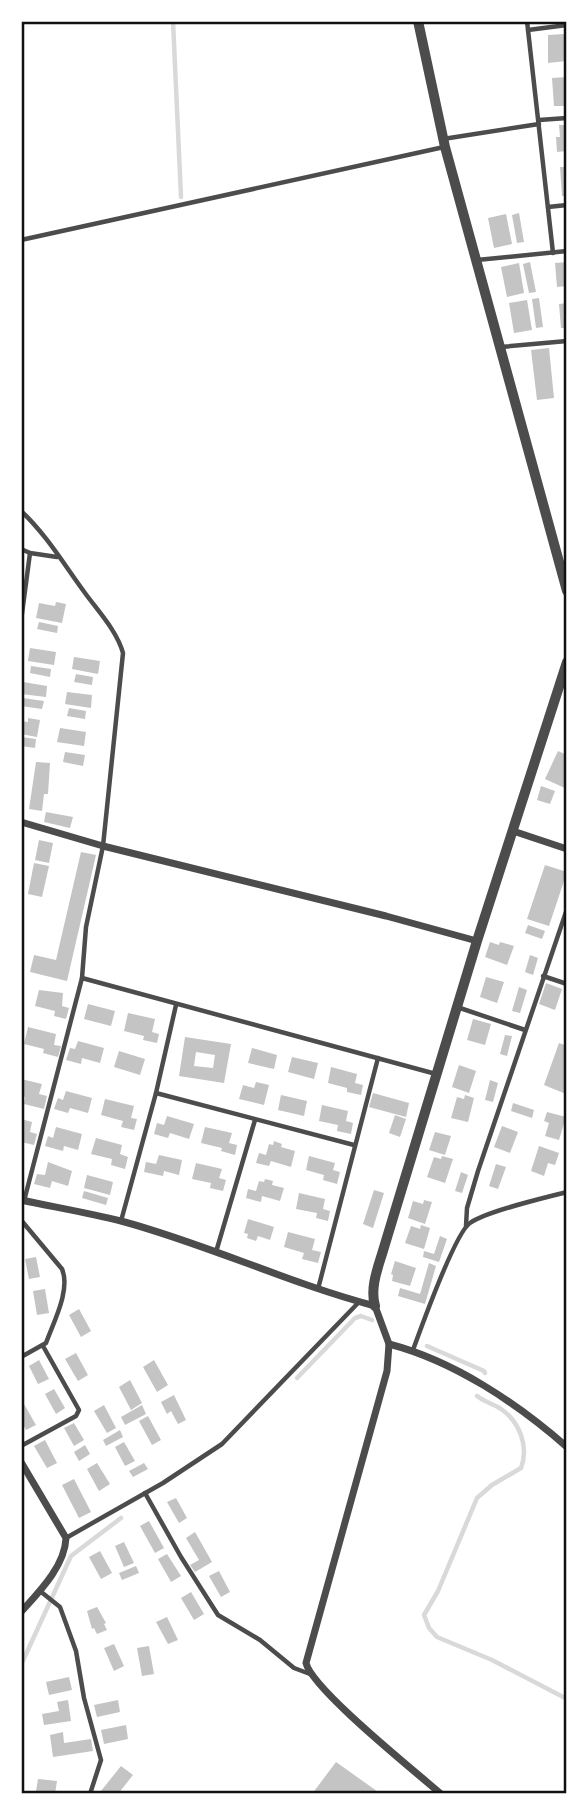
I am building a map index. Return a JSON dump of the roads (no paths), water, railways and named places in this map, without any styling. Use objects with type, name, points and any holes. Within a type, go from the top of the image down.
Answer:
[{"type":"street","points":[[418,21],[444,143],[567,591]]},
{"type":"street","points":[[441,1794],[376,1739],[310,1674],[306,1658],[387,1371],[390,1344],[373,1299],[376,1275],[477,941],[567,662]]},
{"type":"street","points":[[21,822],[103,846],[477,941]]},
{"type":"street","points":[[513,831],[567,849]]},
{"type":"street","points":[[22,1200],[121,1221],[375,1306]]},
{"type":"street","points":[[390,1344],[413,1350],[469,1378],[524,1412],[567,1447]]},
{"type":"street","points":[[21,1462],[66,1538],[60,1560],[40,1591],[21,1612]]},
{"type":"lane","points":[[527,21],[553,253]]},
{"type":"lane","points":[[528,30],[567,25]]},
{"type":"lane","points":[[21,240],[444,143],[567,118]]},
{"type":"lane","points":[[548,208],[567,205]]},
{"type":"lane","points":[[476,261],[567,251]]},
{"type":"lane","points":[[500,347],[567,341]]},
{"type":"lane","points":[[21,511],[114,634],[123,653],[103,846],[86,927],[82,978],[22,1200]]},
{"type":"lane","points":[[21,549],[58,557]]},
{"type":"lane","points":[[21,621],[30,553]]},
{"type":"lane","points":[[413,1350],[466,1226],[467,1208],[567,909]]},
{"type":"lane","points":[[543,976],[567,984]]},
{"type":"lane","points":[[82,978],[437,1074]]},
{"type":"lane","points":[[121,1221],[156,1093],[176,1005]]},
{"type":"lane","points":[[457,1007],[525,1030]]},
{"type":"lane","points":[[318,1289],[378,1058]]},
{"type":"lane","points":[[156,1093],[354,1144]]},
{"type":"lane","points":[[216,1252],[255,1119]]},
{"type":"lane","points":[[466,1226],[481,1218],[567,1192]]},
{"type":"lane","points":[[21,1220],[54,1259],[65,1278],[60,1303],[43,1346],[21,1357]]},
{"type":"lane","points":[[66,1538],[189,1466],[230,1437],[359,1302]]},
{"type":"lane","points":[[21,1446],[76,1416],[79,1410],[43,1346]]},
{"type":"lane","points":[[145,1493],[218,1615],[260,1640],[294,1668],[310,1674]]},
{"type":"lane","points":[[40,1591],[56,1602],[64,1616],[76,1651],[101,1759],[90,1794]]},
{"type":"waterway","points":[[173,21],[181,197]]},
{"type":"waterway","points":[[297,1378],[355,1318],[361,1316],[372,1320]]},
{"type":"waterway","points":[[427,1346],[485,1373]]},
{"type":"waterway","points":[[477,1396],[508,1414],[521,1436],[523,1460],[521,1468],[492,1485],[477,1498],[438,1591],[424,1615],[429,1628],[437,1637],[492,1660],[567,1699]]},
{"type":"waterway","points":[[21,1665],[71,1556],[121,1518]]}]
